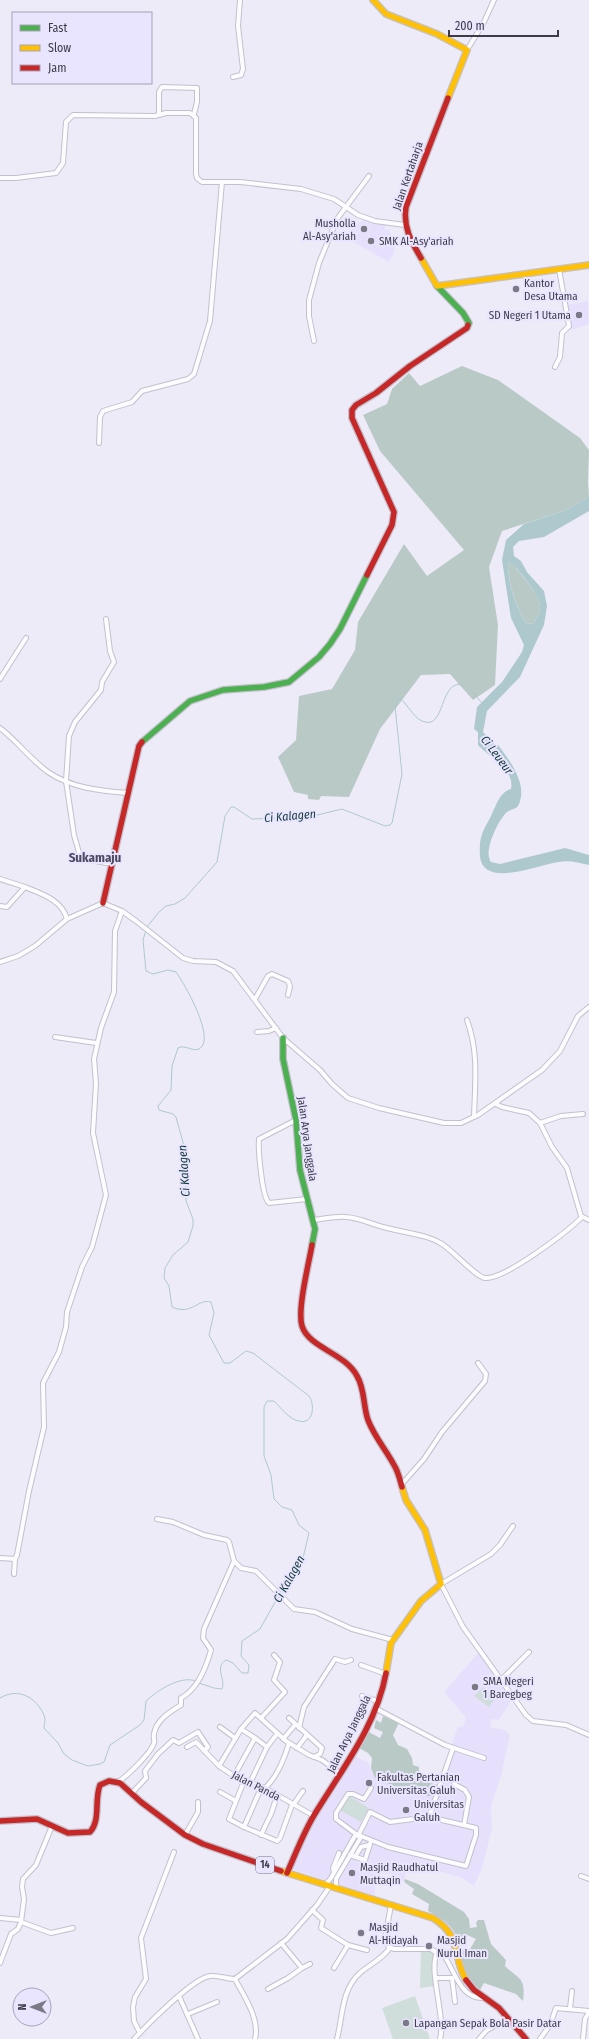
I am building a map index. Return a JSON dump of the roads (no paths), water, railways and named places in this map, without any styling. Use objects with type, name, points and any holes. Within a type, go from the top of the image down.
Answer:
[{"type":"main road","points":[[373,0],[386,14],[437,34],[467,50]]},
{"type":"main road","name":"Jalan Kertaharja","points":[[128,793],[139,746],[190,701],[211,693],[264,688],[289,682],[319,657],[340,629],[390,530],[394,516],[391,502],[352,418],[352,410],[356,405],[376,393],[410,366],[468,327],[469,323],[463,313],[437,286],[404,225],[406,207],[413,186],[446,108],[467,50]]},
{"type":"main road","points":[[437,286],[589,265]]},
{"type":"main road","points":[[103,903],[128,793]]},
{"type":"main road","name":"Jalan Arya Janggala","points":[[283,1038],[282,1047],[296,1120],[298,1154],[315,1229],[314,1242],[302,1304],[302,1324],[308,1336],[316,1343],[338,1355],[357,1375],[362,1389],[368,1420],[395,1466],[406,1500],[425,1530],[441,1584],[421,1601],[393,1640],[386,1674],[375,1708],[342,1774],[314,1816],[286,1872]]},
{"type":"main road","points":[[0,1821],[37,1819],[68,1834],[80,1834],[92,1831],[96,1823],[95,1804],[98,1789],[106,1782],[118,1782]]},
{"type":"main road","name":"14","points":[[118,1782],[147,1807],[185,1835],[203,1844],[328,1886],[433,1918],[446,1926],[452,1935],[463,1973],[468,1984],[476,1992],[488,1998],[503,2011],[526,2039]]},
{"type":"street","points":[[233,77],[241,75],[242,69],[238,26],[240,0]]},
{"type":"street","points":[[467,50],[484,22],[494,0]]},
{"type":"street","points":[[159,115],[159,92],[162,87],[198,88],[194,114],[196,118],[195,164],[197,178],[202,182],[240,182],[301,189],[334,199],[358,215],[375,221],[404,225]]},
{"type":"street","points":[[0,178],[56,173],[63,163],[66,122],[74,115],[159,115],[182,112],[194,114]]},
{"type":"street","points":[[314,341],[309,316],[310,293],[330,233],[345,207],[369,176]]},
{"type":"street","points":[[99,443],[100,417],[103,411],[132,402],[142,391],[188,379],[194,374],[210,321],[222,182]]},
{"type":"street","points":[[555,367],[560,356],[562,333],[570,326],[559,269]]},
{"type":"street","points":[[106,619],[110,651],[114,662],[102,682],[101,690],[72,727],[66,780],[74,835],[80,856],[84,859],[112,864]]},
{"type":"street","points":[[0,678],[26,638]]},
{"type":"street","points":[[0,728],[39,765],[50,773],[94,790],[128,793]]},
{"type":"street","points":[[0,879],[25,886],[60,904],[64,908],[67,919]]},
{"type":"street","points":[[0,906],[8,907],[25,886]]},
{"type":"street","points":[[0,962],[18,956],[34,946],[67,919],[103,903],[122,911],[151,931],[187,960],[216,962],[228,967],[237,976],[283,1038],[320,1070],[332,1084],[348,1098],[379,1108],[436,1122],[457,1124],[474,1117],[496,1104],[529,1080],[552,1060],[565,1041],[578,1016],[589,1007]]},
{"type":"street","points":[[14,1574],[15,1559],[24,1525],[28,1497],[44,1427],[42,1383],[59,1352],[66,1327],[67,1312],[82,1267],[92,1247],[106,1195],[92,1126],[96,1083],[94,1059],[96,1043],[114,992],[115,931],[122,911]]},
{"type":"street","points":[[254,998],[268,976],[272,974],[288,981],[290,986],[288,996]]},
{"type":"street","points":[[467,1020],[474,1039],[477,1069],[474,1117]]},
{"type":"street","points":[[257,1032],[270,1031],[276,1028]]},
{"type":"street","points":[[55,1037],[96,1043]]},
{"type":"street","points":[[496,1104],[502,1107],[530,1113],[540,1123],[552,1147],[567,1168],[582,1217],[589,1220]]},
{"type":"street","points":[[540,1123],[561,1116],[583,1114]]},
{"type":"street","points":[[296,1120],[259,1140],[265,1196],[269,1203],[307,1199]]},
{"type":"street","points":[[313,1220],[344,1217],[361,1219],[388,1229],[429,1238],[448,1248],[479,1276],[486,1278],[498,1275],[536,1254],[559,1238],[582,1217]]},
{"type":"street","points":[[400,1485],[424,1459],[442,1432],[485,1381],[486,1374],[478,1363]]},
{"type":"street","points":[[118,1782],[132,1772],[134,1766],[149,1752],[154,1743],[154,1734],[162,1720],[181,1705],[181,1698],[190,1694],[197,1685],[211,1650],[203,1638],[204,1629],[234,1561],[230,1542],[227,1540],[204,1536],[173,1522],[157,1520]]},
{"type":"street","points":[[513,1526],[500,1544],[490,1554],[441,1584],[463,1626],[525,1713],[533,1721],[566,1725],[589,1735]]},
{"type":"street","points":[[0,1558],[15,1559]]},
{"type":"street","points":[[234,1561],[242,1568],[256,1571],[294,1609],[315,1612],[352,1629],[393,1640]]},
{"type":"street","points":[[502,1680],[529,1652]]},
{"type":"street","points":[[261,1718],[285,1692],[274,1680],[280,1662],[274,1655]]},
{"type":"street","points":[[283,1739],[297,1726],[304,1707],[335,1659],[345,1662],[351,1660]]},
{"type":"street","points":[[361,1665],[386,1674]]},
{"type":"street","points":[[362,1696],[377,1701]]},
{"type":"street","points":[[375,1708],[453,1748],[484,1758]]},
{"type":"street","points":[[219,1766],[241,1729],[254,1714],[261,1718],[283,1739],[297,1748],[322,1760],[342,1774]]},
{"type":"street","points":[[289,1718],[322,1749],[320,1754],[314,1757]]},
{"type":"street","points":[[220,1727],[236,1738]]},
{"type":"street","points":[[241,1729],[268,1747]]},
{"type":"street","points":[[132,1793],[146,1778],[145,1771],[158,1754],[173,1740],[179,1743],[197,1732],[208,1747],[204,1751],[196,1742],[188,1747]]},
{"type":"street","points":[[250,1783],[268,1747],[278,1734]]},
{"type":"street","points":[[297,1748],[307,1735]]},
{"type":"street","points":[[234,1776],[255,1738]]},
{"type":"street","points":[[244,1827],[263,1788],[270,1783],[284,1760],[289,1743]]},
{"type":"street","points":[[429,1817],[453,1748]]},
{"type":"street","name":"Jalan Panda","points":[[204,1751],[219,1766],[234,1776],[263,1788],[314,1816]]},
{"type":"street","points":[[244,1781],[229,1820],[275,1841],[279,1840],[293,1805],[304,1791]]},
{"type":"street","points":[[454,1784],[465,1790],[469,1797],[464,1825]]},
{"type":"street","points":[[338,1889],[336,1879],[350,1855],[358,1836],[370,1812],[390,1822],[429,1817],[464,1825],[476,1830],[468,1861],[464,1866],[370,1843],[358,1836],[339,1823],[336,1819],[336,1813],[348,1794],[353,1794],[364,1799],[371,1788]]},
{"type":"street","points":[[220,1792],[236,1801]]},
{"type":"street","points":[[261,1835],[271,1814],[276,1796]]},
{"type":"street","points":[[185,1835],[198,1812],[198,1802]]},
{"type":"street","points":[[0,1962],[11,1934],[18,1929],[21,1921],[24,1899],[22,1887],[23,1879],[36,1865],[52,1826]]},
{"type":"street","points":[[134,2039],[179,1996],[194,1984],[209,1976],[235,1979],[287,1940],[312,1910],[358,1836]]},
{"type":"street","points":[[355,1857],[361,1847],[370,1843]]},
{"type":"street","points":[[350,1855],[366,1860],[370,1843]]},
{"type":"street","points":[[140,2033],[134,2021],[133,2007],[135,1997],[146,1979],[141,1940],[174,1852]]},
{"type":"street","points":[[334,1873],[333,1868],[339,1853]]},
{"type":"street","points":[[581,1876],[589,1880]]},
{"type":"street","points":[[336,2039],[343,2002],[350,1985],[359,1974],[384,1954],[389,1947],[386,1933],[391,1905]]},
{"type":"street","points":[[312,1910],[323,1920],[321,1928],[348,1944],[367,1950]]},
{"type":"street","points":[[0,1918],[21,1921],[51,1933],[72,1928]]},
{"type":"street","points":[[281,1944],[302,1968]]},
{"type":"street","points":[[334,1968],[348,1944]]},
{"type":"street","points":[[389,1947],[394,1949],[431,1949],[437,1953],[440,1952],[445,1957],[468,1995],[479,1999],[488,1998]]},
{"type":"street","points":[[437,1953],[436,1978],[441,2022],[440,2039]]},
{"type":"street","points":[[268,1989],[310,1964]]},
{"type":"street","points":[[436,1978],[452,1978],[455,2002]]},
{"type":"street","points":[[235,1979],[254,2018],[258,2029],[257,2038]]},
{"type":"street","points":[[570,2008],[572,1991]]},
{"type":"street","points":[[179,1996],[198,2039]]},
{"type":"street","points":[[188,2014],[217,2002]]},
{"type":"street","points":[[540,2039],[550,2025],[556,2008],[570,2008],[589,2012],[584,2019],[583,2039]]},
{"type":"street","points":[[479,2039],[487,2030],[509,2019]]},
{"type":"street","points":[[583,2031],[589,2029]]},
{"type":"water","name":"Ci Leueur","points":[[589,497],[589,511],[544,537],[519,541],[513,547],[514,556],[521,561],[527,572],[544,591],[547,606],[544,625],[520,677],[487,711],[483,732],[495,745],[498,745],[508,758],[517,774],[521,790],[521,798],[518,806],[508,811],[498,824],[490,845],[489,857],[491,862],[500,864],[565,848],[589,855],[589,865],[563,861],[514,872],[491,872],[484,866],[480,857],[481,837],[500,797],[511,789],[511,782],[505,769],[478,745],[478,732],[474,729],[477,707],[502,682],[522,652],[524,645],[511,618],[502,560],[506,540],[524,524],[566,510]],"holes":[[[509,561],[528,582],[537,596],[540,607],[537,618],[533,624],[526,623],[516,602],[510,584],[508,567]]]},
{"type":"waterway","name":"Ci Kalagen","points":[[147,927],[166,906],[175,904],[185,898],[217,862],[225,816],[231,807],[234,807],[252,819],[309,817],[342,809],[385,826],[390,825],[392,823],[402,774],[395,706],[397,699],[400,698],[419,719],[430,722],[435,719],[450,689],[455,685],[466,686],[481,702]]},
{"type":"waterway","name":"Ci Kalagen","points":[[146,930],[143,940],[146,971],[153,974],[168,970],[176,972],[192,999],[202,1024],[204,1035],[204,1044],[199,1049],[194,1050],[183,1047],[178,1048],[172,1066],[171,1090],[158,1106],[159,1110],[173,1114],[176,1117],[184,1146],[186,1201],[193,1219],[193,1226],[188,1242],[173,1255],[165,1268],[164,1278],[169,1286],[172,1307],[185,1309],[202,1302],[211,1302],[214,1313],[209,1335],[224,1363],[230,1363],[246,1351],[253,1353],[309,1396],[312,1404],[312,1413],[308,1420],[304,1421],[299,1421],[292,1418],[274,1401],[267,1401],[264,1407],[264,1456],[271,1475],[274,1499],[282,1507],[292,1510],[299,1525],[309,1533],[303,1558],[280,1592]]},
{"type":"waterway","name":"Ci Kalagen","points":[[199,1683],[222,1689],[223,1682],[221,1666],[226,1660],[233,1663],[242,1673],[248,1673],[249,1665],[241,1656],[242,1641],[260,1629],[279,1595]]},
{"type":"waterway","name":"Ci Kalagen","points":[[0,1698],[13,1693],[20,1694],[31,1699],[41,1709],[44,1715],[44,1728],[58,1743],[64,1754],[72,1760],[88,1766],[104,1762],[110,1745],[140,1725],[144,1720],[146,1701],[151,1697],[162,1689],[176,1682],[183,1680],[196,1681]]},
{"type":"place","name":"Musholla Al-Asy'ariah","points":[[364,229]]},
{"type":"place","name":"SMK Al-Asy'ariah","points":[[371,241]]},
{"type":"place","name":"Kantor Desa Utama","points":[[516,289]]},
{"type":"place","name":"SD Negeri 1 Utama","points":[[579,315]]},
{"type":"place","name":"SMA Negeri 1 Baregbeg","points":[[475,1687]]},
{"type":"place","name":"Fakultas Pertanian Universitas Galuh","points":[[369,1783]]},
{"type":"place","name":"Universitas Galuh","points":[[406,1810]]},
{"type":"place","name":"Masjid Raudhatul Muttaqin","points":[[352,1873]]},
{"type":"place","name":"Masjid Al-Hidayah","points":[[361,1933]]},
{"type":"place","name":"Masjid Nurul Iman","points":[[429,1946]]},
{"type":"place","name":"Lapangan Sepak Bola Pasir Datar","points":[[406,2023]]},
{"type":"district","name":"Sukamaju","points":[[95,857]]}]
